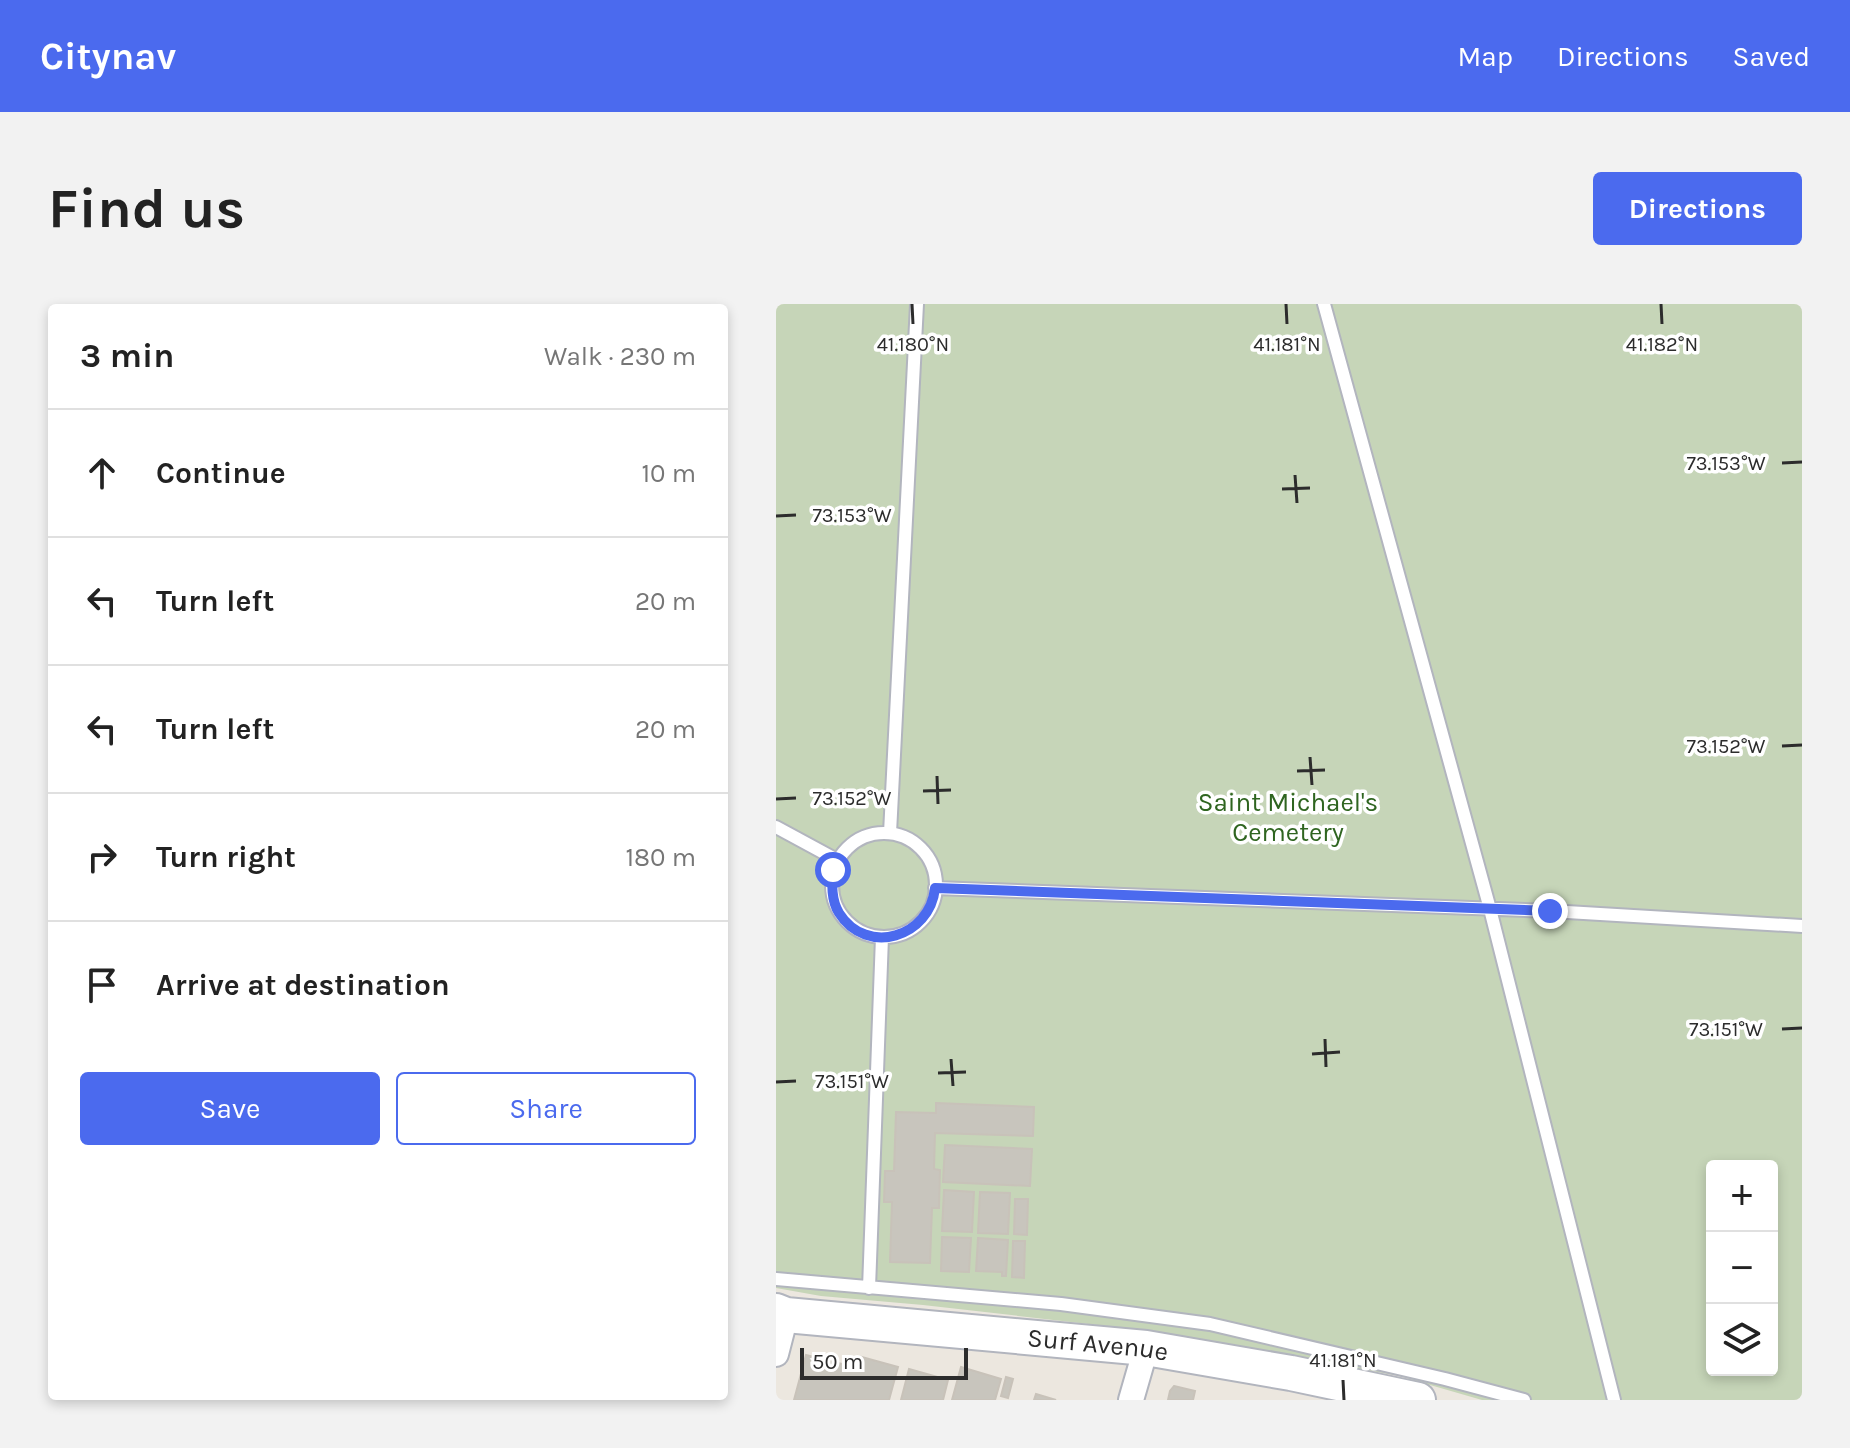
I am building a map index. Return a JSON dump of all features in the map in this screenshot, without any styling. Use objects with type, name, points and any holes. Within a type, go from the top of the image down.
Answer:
[{"type":"street","name":"Surf Avenue","points":[[781,1313],[1146,1348],[1291,1373],[1407,1399]]},
{"type":"street","points":[[776,1354],[781,1313]]},
{"type":"street","points":[[1131,1400],[1146,1348]]},
{"type":"lane","points":[[890,833],[917,304]]},
{"type":"lane","points":[[1324,304],[1490,909],[1614,1400]]},
{"type":"lane","points":[[776,827],[837,860]]},
{"type":"lane","points":[[880,833],[900,835],[917,845],[930,861],[936,880],[934,900],[924,917],[910,930],[891,937],[872,936],[854,929],[839,913],[832,892],[833,870],[837,860],[843,851],[861,838],[880,833]]},
{"type":"lane","points":[[935,888],[1490,909],[1802,926]]},
{"type":"lane","points":[[869,1288],[882,937]]},
{"type":"lane","points":[[776,1279],[1061,1304],[1210,1324],[1524,1400]]},
{"type":"green space","name":"Saint Michael's Cemetery","points":[[776,304],[1802,304],[1802,1400],[1482,1400],[1399,1376],[1159,1332],[821,1296],[776,1288]]},
{"type":"building","points":[[936,1103],[1034,1107],[1033,1136],[935,1133],[934,1169],[940,1170],[939,1208],[932,1208],[930,1263],[890,1262],[892,1202],[884,1202],[885,1171],[894,1171],[896,1112],[936,1113]]},
{"type":"building","points":[[945,1145],[1032,1149],[1030,1186],[943,1182]]},
{"type":"building","points":[[944,1190],[974,1192],[972,1232],[942,1231]]},
{"type":"building","points":[[980,1192],[1010,1193],[1008,1234],[978,1233]]},
{"type":"building","points":[[1015,1199],[1028,1199],[1027,1235],[1014,1234]]},
{"type":"building","points":[[942,1237],[971,1238],[969,1272],[941,1271]]},
{"type":"building","points":[[978,1238],[1008,1240],[1006,1276],[1002,1276],[1002,1272],[976,1271]]},
{"type":"building","points":[[1013,1241],[1025,1241],[1024,1278],[1012,1277]]},
{"type":"building","points":[[806,1355],[846,1365],[848,1359],[856,1361],[858,1356],[898,1367],[889,1400],[794,1400]]},
{"type":"building","points":[[961,1367],[1001,1379],[995,1400],[952,1400]]},
{"type":"building","points":[[909,1369],[948,1380],[943,1400],[901,1400]]},
{"type":"building","points":[[1006,1377],[1013,1379],[1008,1398],[1001,1396]]},
{"type":"building","points":[[1174,1386],[1195,1391],[1193,1400],[1168,1400]]},
{"type":"building","points":[[1036,1394],[1056,1400],[1034,1400]]},
{"type":"route","points":[[833,870],[832,892],[839,913],[854,929],[872,936],[891,937],[910,930],[924,917],[934,900],[935,888],[1550,911]]}]
